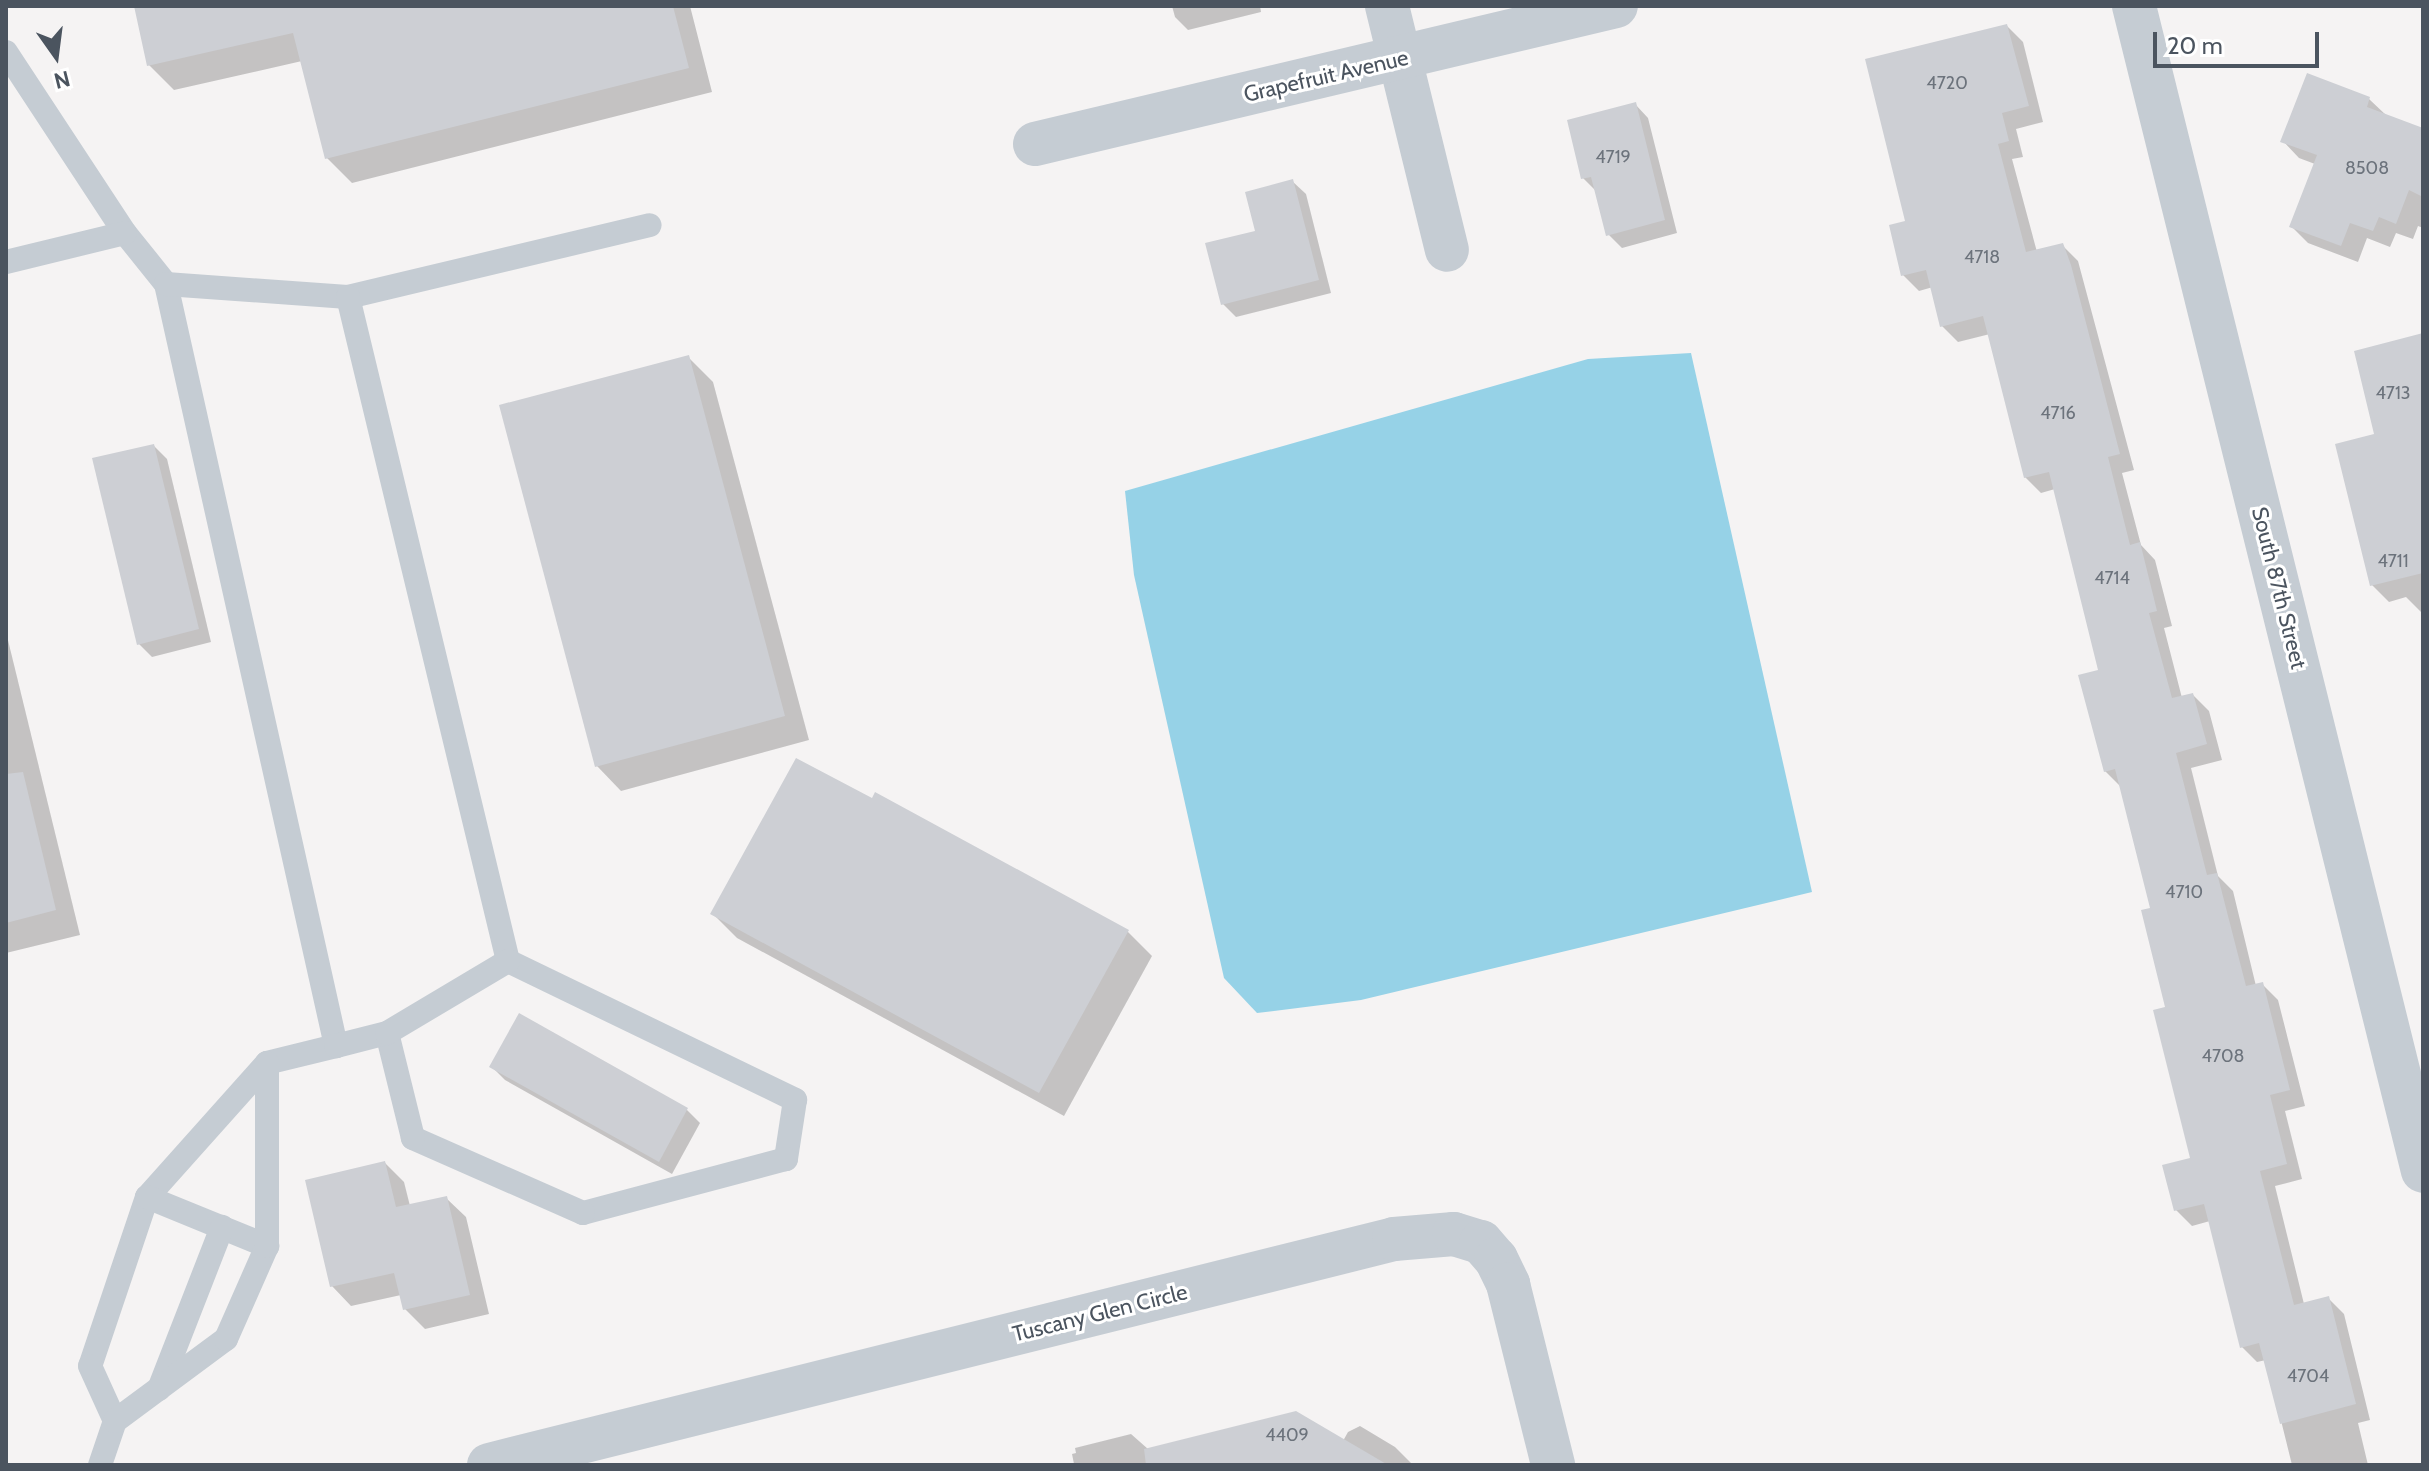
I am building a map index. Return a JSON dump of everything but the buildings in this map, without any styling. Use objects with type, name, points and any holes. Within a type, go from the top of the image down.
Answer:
[{"type":"street","points":[[1387,6],[1447,250]]},
{"type":"street","name":"Grapefruit Avenue","points":[[1035,144],[1616,6]]},
{"type":"street","name":"South 87th Street","points":[[2134,6],[2423,1171]]},
{"type":"street","name":"Tuscany Glen Circle","points":[[489,1465],[1394,1239],[1454,1234],[1481,1242],[1496,1259],[1508,1284],[1553,1465]]},
{"type":"lane","points":[[6,52],[125,233],[166,284],[336,1046]]},
{"type":"lane","points":[[166,284],[348,297],[650,225]]},
{"type":"lane","points":[[6,262],[125,233]]},
{"type":"lane","points":[[348,297],[508,961]]},
{"type":"lane","points":[[387,1033],[413,1138],[583,1213],[786,1159],[795,1100],[508,961]]},
{"type":"lane","points":[[115,1421],[90,1366],[147,1197],[267,1063],[387,1033],[508,961]]},
{"type":"lane","points":[[100,1465],[115,1421],[226,1339],[267,1246],[267,1063]]},
{"type":"lane","points":[[147,1197],[267,1246]]},
{"type":"lane","points":[[159,1389],[222,1227]]},
{"type":"water","points":[[1691,353],[1812,892],[1361,1000],[1257,1013],[1224,978],[1134,575],[1125,491],[1588,359]]}]
